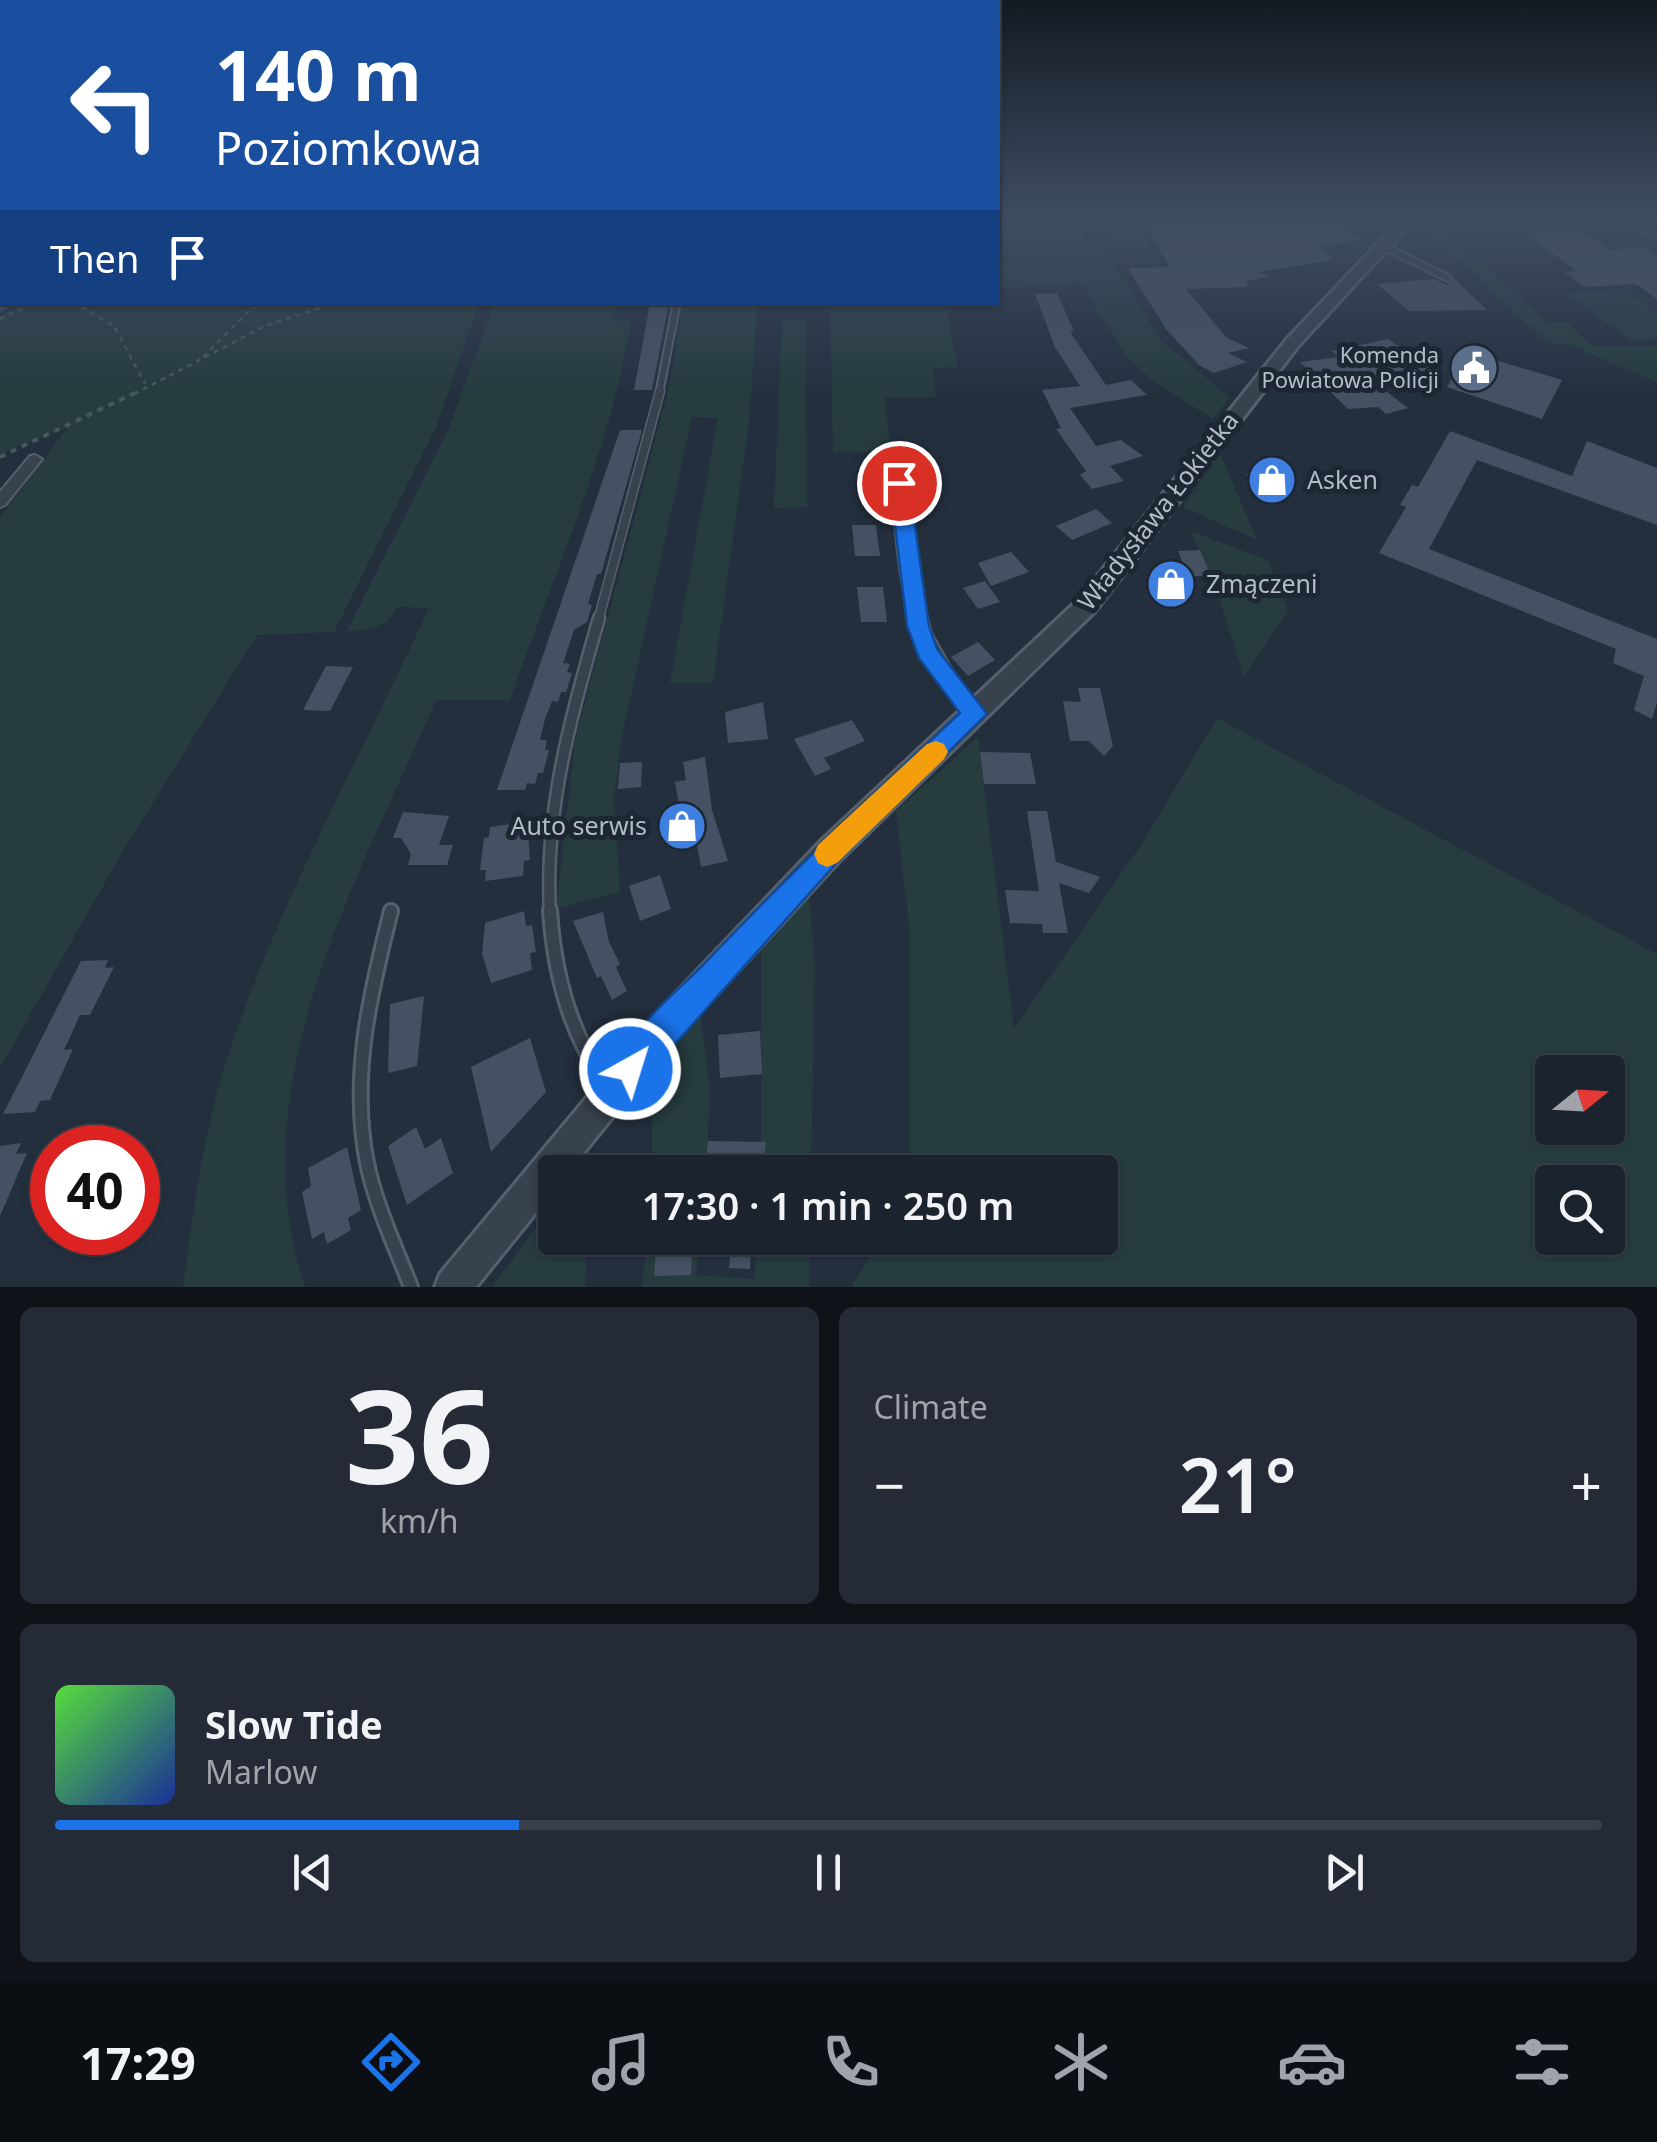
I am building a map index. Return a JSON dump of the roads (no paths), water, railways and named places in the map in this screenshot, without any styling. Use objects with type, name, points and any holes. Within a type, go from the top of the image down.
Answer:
[{"type":"street","name":"Władysława Łokietka","points":[[453,1287],[666,1024],[830,851],[1107,582],[1292,342],[1354,276]]},
{"type":"street","points":[[0,502],[36,459]]},
{"type":"street","points":[[899,483],[918,626],[935,665],[975,714]]},
{"type":"lane","points":[[1444,276],[1448,278]]},
{"type":"lane","points":[[612,1092],[584,1056],[558,970],[547,868],[550,818],[564,742],[665,382],[677,305]]},
{"type":"lane","points":[[391,910],[361,1036],[358,1080],[367,1165],[411,1287]]},
{"type":"waterway","points":[[0,310],[9,305]]},
{"type":"place","name":"Komenda Powiatowa Policji","points":[[1474,368]]},
{"type":"place","name":"Asken","points":[[1272,480]]},
{"type":"place","name":"Zmączeni","points":[[1171,584]]},
{"type":"place","name":"Auto serwis","points":[[682,826]]}]
